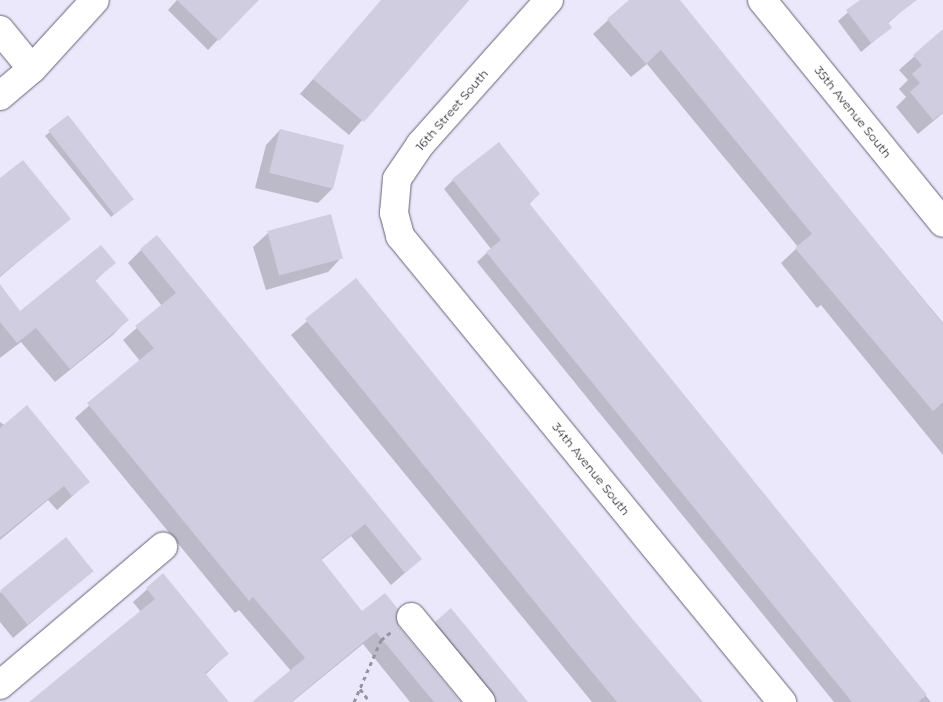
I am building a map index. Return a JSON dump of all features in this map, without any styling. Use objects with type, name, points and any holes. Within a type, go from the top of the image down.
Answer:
[{"type":"street","points":[[0,96],[32,69],[95,0]]},
{"type":"street","name":"16th Street South","points":[[400,236],[394,213],[397,179],[420,145],[549,0]]},
{"type":"street","name":"35th Avenue South","points":[[762,0],[943,223]]},
{"type":"street","points":[[0,30],[32,69]]},
{"type":"street","name":"34th Avenue South","points":[[400,236],[782,702]]},
{"type":"street","points":[[0,686],[163,547]]},
{"type":"street","points":[[411,617],[480,702]]},
{"type":"path","points":[[354,702],[381,640],[411,617]]},
{"type":"path","points":[[360,689],[370,702]]},
{"type":"building","points":[[177,0],[259,0],[219,41]]},
{"type":"building","points":[[381,0],[469,0],[364,122],[313,79]]},
{"type":"building","points":[[629,0],[680,0],[943,324],[943,402],[933,411],[795,248],[812,234],[661,50],[646,64],[607,19]]},
{"type":"building","points":[[860,0],[917,0],[888,22],[892,28],[871,43],[846,10]]},
{"type":"building","points":[[943,29],[943,112],[933,120],[910,92],[920,83],[912,74],[922,65],[913,55]]},
{"type":"building","points":[[68,115],[134,199],[114,215],[48,130]]},
{"type":"building","points":[[280,129],[344,145],[333,189],[269,173]]},
{"type":"building","points":[[499,142],[540,194],[529,203],[927,695],[918,702],[852,702],[486,252],[501,240],[452,179]]},
{"type":"building","points":[[23,160],[71,219],[0,276],[0,178]]},
{"type":"building","points":[[331,214],[343,258],[279,276],[267,231]]},
{"type":"building","points":[[157,235],[422,559],[405,573],[365,524],[321,559],[362,611],[385,593],[398,609],[399,627],[461,702],[434,702],[376,632],[291,702],[252,702],[305,658],[253,597],[249,601],[87,403],[154,348],[135,326],[176,293],[140,249]]},
{"type":"building","points":[[101,245],[116,263],[95,280],[129,320],[70,369],[36,328],[17,343],[0,322],[0,284],[20,311]]},
{"type":"building","points":[[356,278],[635,622],[703,702],[617,702],[568,643],[305,319]]},
{"type":"building","points":[[27,405],[90,482],[72,496],[64,486],[0,538],[0,428]]},
{"type":"building","points":[[66,537],[94,571],[28,625],[0,590]]},
{"type":"building","points":[[163,573],[229,654],[205,673],[229,702],[29,702],[155,599],[146,588]]},
{"type":"building","points":[[451,608],[528,702],[496,702],[493,692],[435,622]]}]
